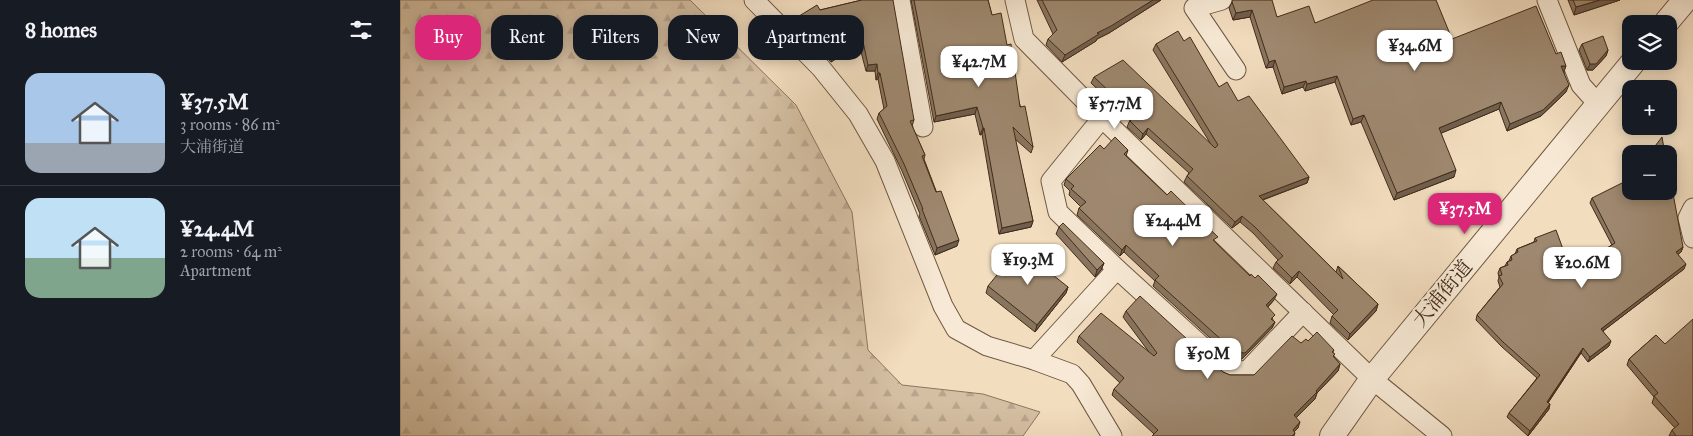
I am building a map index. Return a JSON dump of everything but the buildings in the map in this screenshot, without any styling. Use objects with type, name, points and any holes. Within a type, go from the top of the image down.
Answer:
[{"type":"street","points":[[754,0],[821,68],[858,114],[885,161],[943,306],[956,329],[987,346],[1072,374],[1081,384],[1112,436]]},
{"type":"street","points":[[900,0],[924,127]]},
{"type":"street","points":[[1015,0],[1024,39],[1102,118],[1372,379],[1442,436]]},
{"type":"street","points":[[1222,0],[1192,4],[1236,70]]},
{"type":"street","points":[[1547,0],[1581,85],[1598,104]]},
{"type":"street","points":[[1672,15],[1684,0]]},
{"type":"street","name":"大浦街道","points":[[1332,436],[1372,379],[1626,70]]},
{"type":"street","points":[[1102,118],[1051,181],[1058,212],[1117,269],[1228,370],[1247,371],[1303,312]]},
{"type":"street","points":[[1693,208],[1688,218],[1693,238]]},
{"type":"street","points":[[1034,360],[1117,269]]},
{"type":"green space","points":[[400,0],[690,0],[705,15],[668,15],[668,60],[738,60],[738,48],[748,57],[748,60],[751,60],[796,105],[852,212],[868,350],[902,385],[983,394],[1040,412],[1023,436],[400,436]]}]
